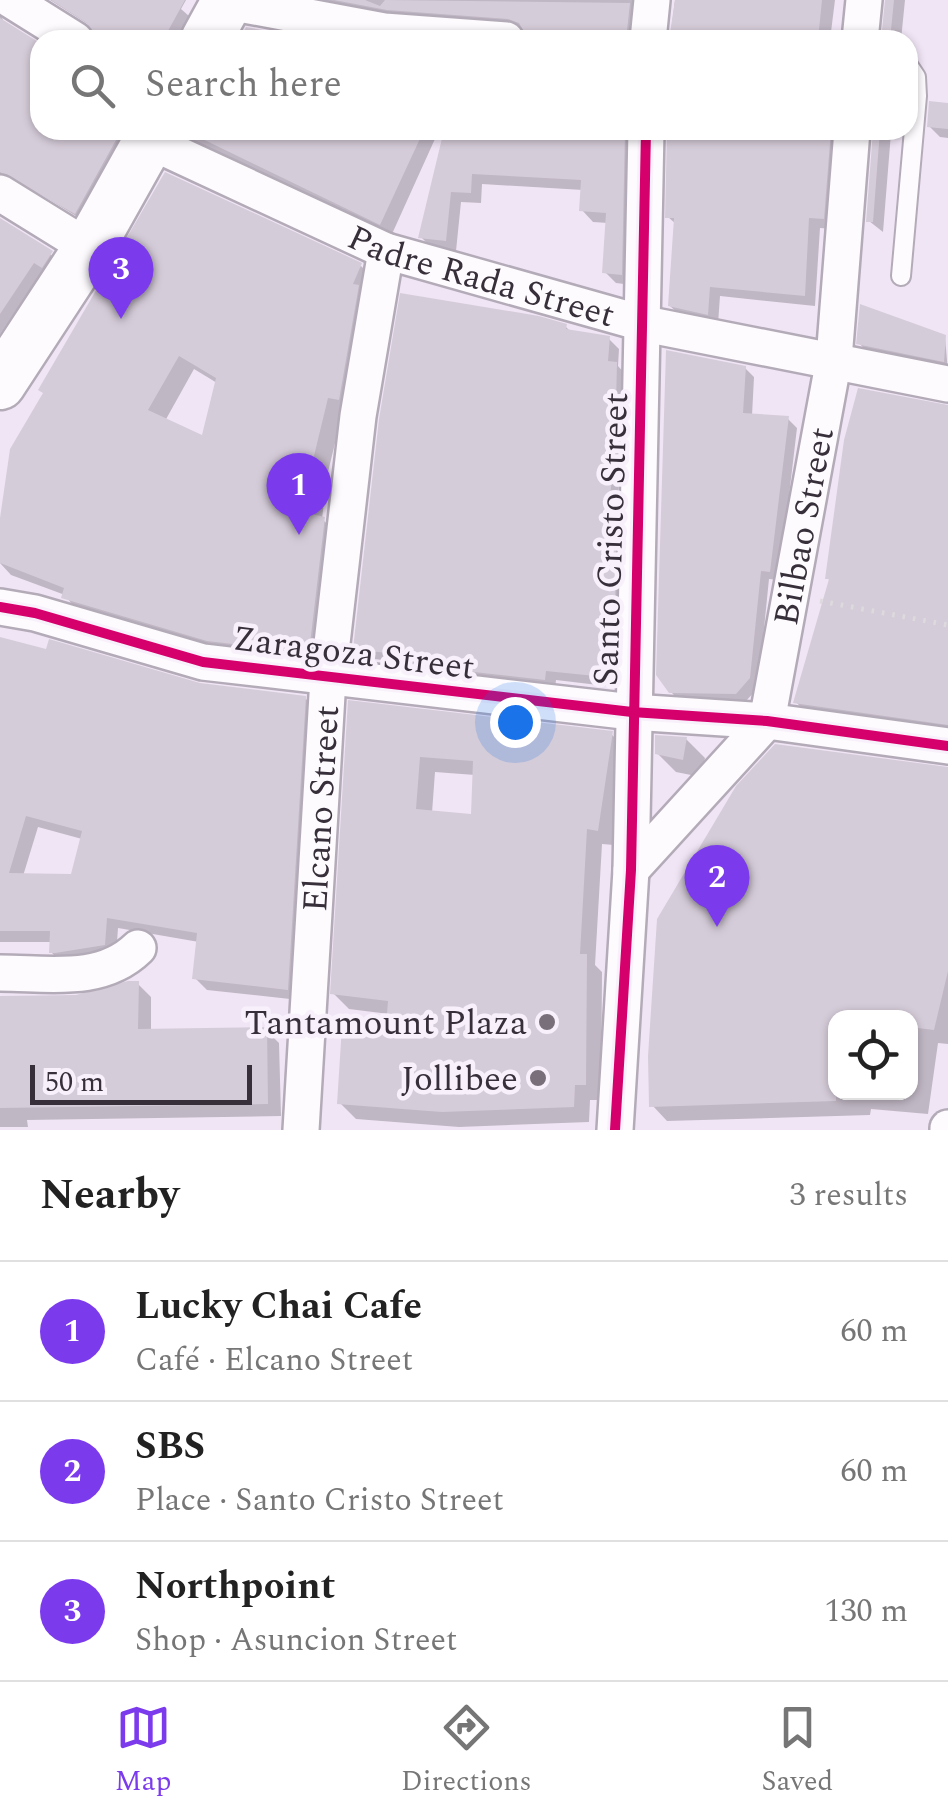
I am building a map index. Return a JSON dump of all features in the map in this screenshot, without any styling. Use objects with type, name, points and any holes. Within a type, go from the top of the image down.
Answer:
[{"type":"street","points":[[11,0],[59,30]]},
{"type":"street","points":[[649,30],[652,0]]},
{"type":"street","points":[[861,30],[864,0]]},
{"type":"street","points":[[220,11],[376,30]]},
{"type":"street","points":[[0,384],[89,248],[149,140]]},
{"type":"street","name":"Padre Rada Street","points":[[162,140],[386,252],[645,324],[948,384]]},
{"type":"street","name":"Santo Cristo Street","points":[[615,1130],[630,870],[645,324],[646,140]]},
{"type":"street","name":"Bilbao Street","points":[[767,721],[834,359],[851,140]]},
{"type":"street","points":[[0,193],[89,248]]},
{"type":"street","name":"Elcano Street","points":[[301,1130],[328,678],[358,416],[386,252]]},
{"type":"street","name":"Zaragoza Street","points":[[0,607],[35,613],[203,662],[632,712],[767,721],[948,746]]},
{"type":"street","points":[[630,870],[767,721]]},
{"type":"street","points":[[0,973],[92,973],[121,965],[138,948]]},
{"type":"lane","points":[[901,276],[913,140]]},
{"type":"path","points":[[792,596],[948,624]]},
{"type":"building","points":[[51,0],[185,0],[168,30],[91,30],[87,23]]},
{"type":"building","points":[[334,0],[365,0],[380,6],[385,0],[630,3],[627,30],[523,30],[519,23],[508,19],[387,10]]},
{"type":"building","points":[[675,0],[822,0],[819,30],[670,30]]},
{"type":"building","points":[[885,0],[894,0],[891,30],[882,30]]},
{"type":"building","points":[[0,18],[30,37],[30,140],[116,140],[75,214],[0,172]]},
{"type":"building","points":[[929,101],[948,103],[948,129],[927,127]]},
{"type":"building","points":[[205,140],[419,140],[380,225]]},
{"type":"building","points":[[442,140],[625,140],[622,275],[602,273],[606,213],[579,211],[581,180],[472,174],[471,193],[451,192],[446,241],[418,238]]},
{"type":"building","points":[[667,140],[830,140],[824,219],[809,218],[805,296],[710,287],[708,315],[668,306],[674,218],[665,218]]},
{"type":"building","points":[[872,140],[879,140],[873,222],[866,222]]},
{"type":"building","points":[[165,172],[362,263],[353,284],[359,285],[339,400],[328,398],[313,460],[307,513],[325,517],[310,644],[301,643],[300,652],[207,641],[61,598],[64,588],[0,563],[0,518],[10,449],[43,393],[38,390]],"holes":[[[179,356],[216,378],[202,435],[148,410]]]},
{"type":"building","points":[[0,218],[53,251],[42,268],[34,263],[0,314]]},
{"type":"building","points":[[400,293],[539,316],[567,324],[566,329],[610,336],[608,361],[617,362],[619,404],[618,470],[613,470],[605,541],[616,543],[615,620],[612,616],[605,677],[546,671],[545,680],[420,666],[421,657],[353,649],[379,419]]},
{"type":"building","points":[[860,304],[946,335],[944,362],[856,344]]},
{"type":"building","points":[[666,350],[746,366],[743,413],[789,416],[770,572],[761,571],[750,678],[736,694],[669,693],[656,675]]},
{"type":"building","points":[[858,388],[948,405],[948,725],[793,703],[829,579],[825,579],[844,440]]},
{"type":"building","points":[[0,637],[46,649],[49,639],[200,683],[306,696],[288,990],[192,979],[197,933],[107,918],[105,945],[49,953],[50,931],[0,931]],"holes":[[[26,816],[82,831],[71,874],[9,873]]]},
{"type":"building","points":[[348,700],[613,731],[598,831],[587,829],[580,954],[587,954],[586,1085],[575,1085],[574,1107],[442,1112],[337,1104],[342,1026],[386,1026],[388,1001],[330,994]],"holes":[[[420,757],[473,761],[471,814],[416,809]]]},
{"type":"building","points":[[655,735],[687,737],[683,760],[655,754]]},
{"type":"building","points":[[775,744],[948,767],[948,971],[934,1030],[918,1028],[918,1010],[828,1010],[828,1100],[836,1101],[649,1107],[648,1056],[657,919],[736,786]]},
{"type":"building","points":[[139,981],[138,1029],[267,1027],[268,1104],[0,1108],[0,996],[76,995]]},
{"type":"cycle path","points":[[615,1130],[631,870],[646,140]]},
{"type":"cycle path","points":[[0,607],[35,613],[203,662],[632,712],[767,721],[948,746]]},
{"type":"place","name":"Northpoint","points":[[121,319]]},
{"type":"place","name":"Lucky Chai Cafe","points":[[299,535]]},
{"type":"place","name":"SBS","points":[[717,927]]},
{"type":"place","name":"Tantamount Plaza","points":[[547,1022]]},
{"type":"place","name":"Jollibee","points":[[538,1078]]}]
